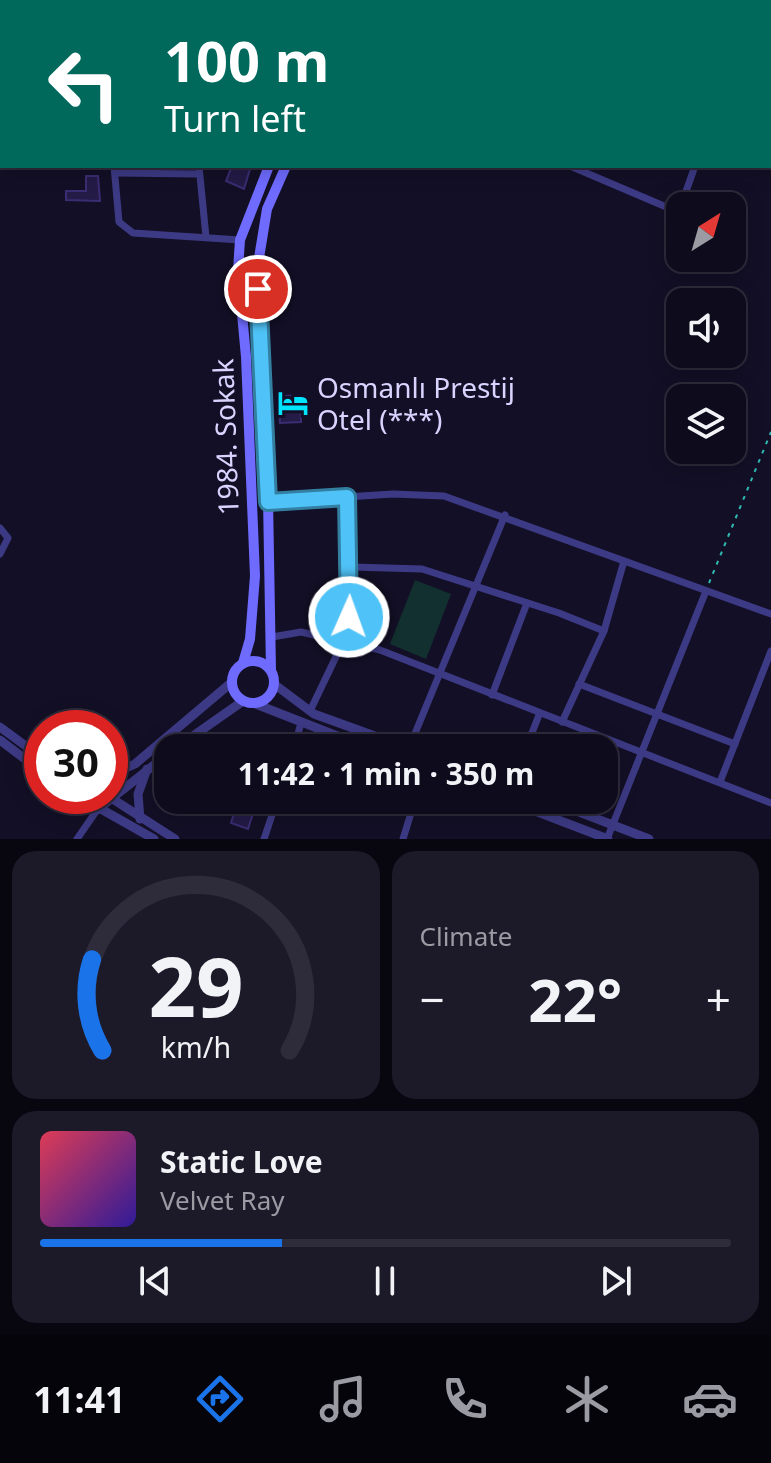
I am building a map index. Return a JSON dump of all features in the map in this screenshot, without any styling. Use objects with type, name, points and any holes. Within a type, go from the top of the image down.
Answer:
[{"type":"main road","name":"1984. Sokak","points":[[243,663],[250,639],[255,576],[246,357],[239,286],[240,240],[268,168]]},
{"type":"main road","points":[[271,670],[258,661],[243,663],[235,670],[232,682],[236,694],[248,702],[267,698],[274,684],[271,670],[267,442],[257,340],[258,264],[264,220],[285,168]]},
{"type":"main road","points":[[250,215],[264,220]]},
{"type":"street","points":[[575,168],[671,209],[684,197],[694,168]]},
{"type":"street","points":[[206,237],[198,170],[114,169],[119,222],[133,233],[240,240]]},
{"type":"street","points":[[268,502],[444,496],[505,515],[771,614]]},
{"type":"street","points":[[310,711],[346,641],[351,567],[347,497]]},
{"type":"street","points":[[414,734],[505,515]]},
{"type":"street","points":[[0,528],[8,538],[0,554]]},
{"type":"street","points":[[562,722],[604,631],[624,561]]},
{"type":"street","points":[[351,567],[422,569],[604,631]]},
{"type":"street","points":[[543,814],[608,839],[706,591]]},
{"type":"street","points":[[492,695],[527,603]]},
{"type":"street","points":[[272,637],[301,632],[380,650],[539,715],[771,803]]},
{"type":"street","points":[[720,782],[771,651]]},
{"type":"street","points":[[128,767],[232,682]]},
{"type":"street","points":[[274,684],[310,711],[372,734]]},
{"type":"street","points":[[579,684],[735,744]]},
{"type":"street","points":[[198,734],[248,702],[330,734]]},
{"type":"street","points":[[532,734],[539,715]]},
{"type":"street","points":[[298,734],[301,723]]},
{"type":"street","points":[[0,727],[24,745]]},
{"type":"street","points":[[0,740],[24,758]]},
{"type":"street","points":[[128,782],[154,764]]},
{"type":"street","points":[[140,819],[138,794],[148,768]]},
{"type":"street","points":[[128,811],[168,837]]},
{"type":"street","points":[[77,839],[94,814]]},
{"type":"street","points":[[105,814],[154,839]]},
{"type":"street","points":[[264,839],[272,814]]},
{"type":"street","points":[[403,839],[411,814]]},
{"type":"street","points":[[584,814],[649,839]]},
{"type":"path","points":[[706,591],[771,432]]},
{"type":"green space","points":[[415,580],[451,594],[426,659],[390,644]]},
{"type":"building","points":[[231,168],[250,168],[244,189],[226,181]]},
{"type":"building","points":[[86,176],[98,176],[100,201],[66,200],[66,191],[86,191]]},
{"type":"building","name":"Osmanlı Prestij Otel (***)","points":[[300,395],[301,422],[280,423],[279,411],[285,411],[285,396]]},
{"type":"building","points":[[234,814],[253,814],[248,829],[231,823]]},
{"type":"place","name":"Osmanlı Prestij Otel (***)","points":[[293,403]]},
{"type":"route","points":[[258,289],[257,340],[267,442],[268,502],[347,497],[351,567],[349,617]]}]
